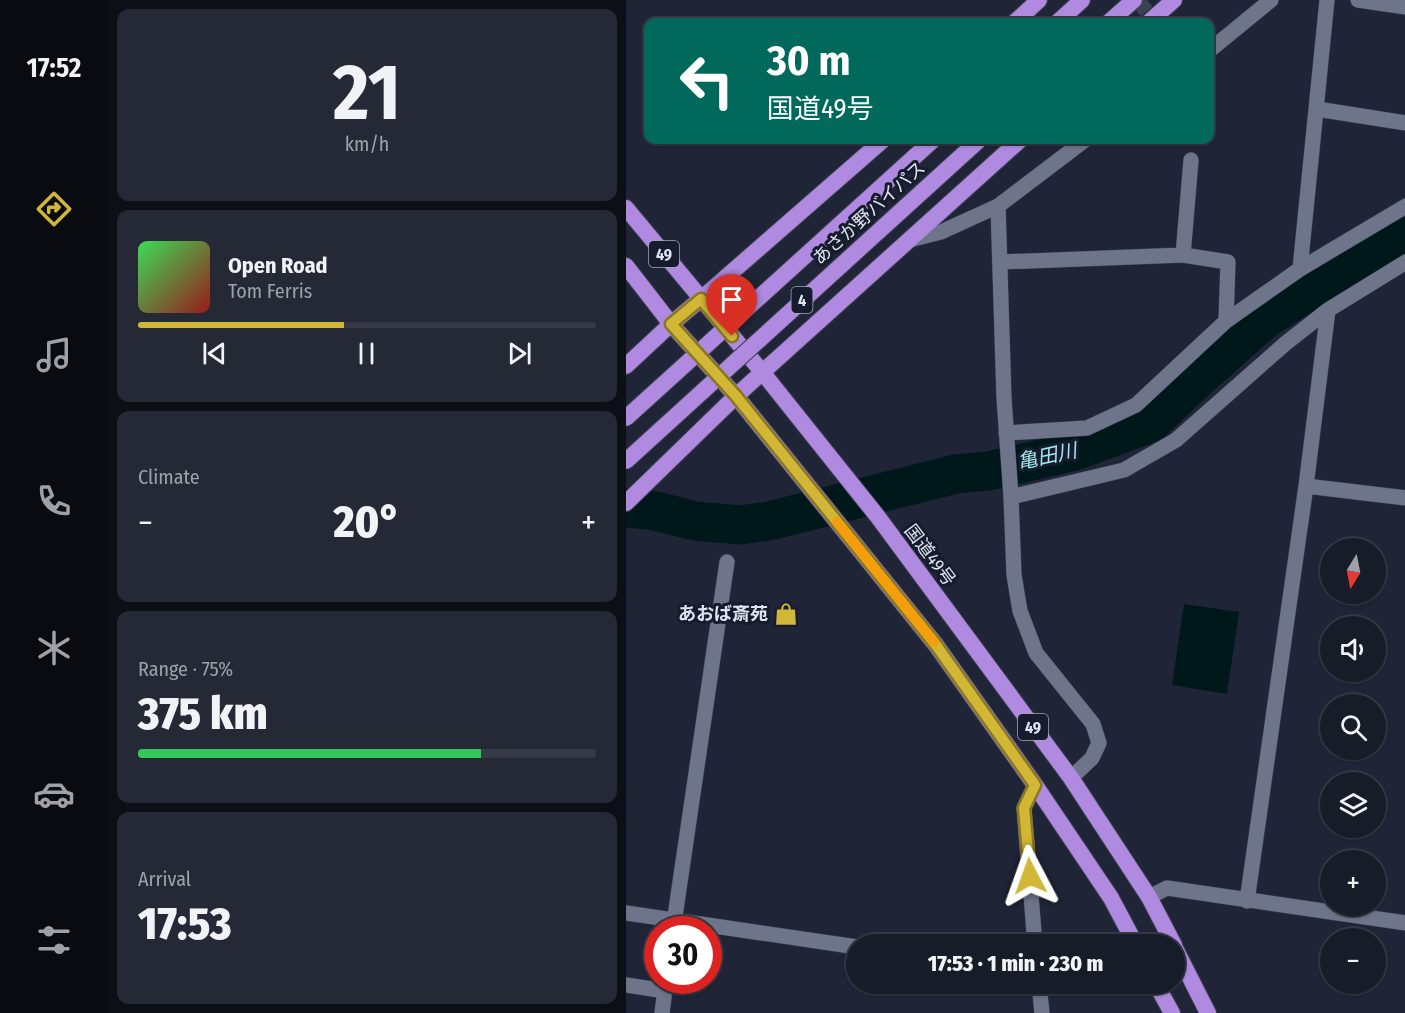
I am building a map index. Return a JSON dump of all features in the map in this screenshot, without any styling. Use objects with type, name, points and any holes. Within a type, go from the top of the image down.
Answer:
[{"type":"highway","points":[[1019,18],[1039,0]]},
{"type":"highway","points":[[1062,18],[1082,0]]},
{"type":"highway","points":[[1114,18],[1134,0]]},
{"type":"highway","points":[[1154,18],[1174,0]]},
{"type":"highway","points":[[626,366],[877,144]]},
{"type":"highway","name":"あさか野バイパス","points":[[626,418],[929,144]]},
{"type":"highway","name":"あさか野バイパス","points":[[626,461],[974,144]]},
{"type":"highway","points":[[626,503],[736,396],[1016,144]]},
{"type":"highway","name":"国道49号","points":[[626,208],[839,467],[878,518],[1071,778],[1149,897],[1168,934]]},
{"type":"highway","name":"49","points":[[626,266],[671,324],[736,396],[936,645],[1111,898],[1130,934]]},
{"type":"highway","name":"国道49号","points":[[1185,968],[1208,1013]]},
{"type":"highway","points":[[1162,994],[1172,1013]]},
{"type":"street","points":[[1214,47],[1271,0]]},
{"type":"street","points":[[1300,269],[1327,0]]},
{"type":"street","points":[[1358,0],[1406,7]]},
{"type":"street","points":[[1317,109],[1406,123]]},
{"type":"street","points":[[909,240],[941,231],[998,207],[1080,144]]},
{"type":"street","points":[[1183,255],[1191,160]]},
{"type":"street","points":[[1007,440],[1086,428],[1136,405],[1226,321],[1300,269],[1406,206]]},
{"type":"street","points":[[998,207],[1014,575],[1020,611],[1036,653],[1093,724],[1099,743],[1092,758],[1071,778]]},
{"type":"street","points":[[1000,262],[1183,255],[1228,262],[1226,321]]},
{"type":"street","points":[[1011,497],[1124,470],[1176,440],[1286,343],[1328,310],[1406,262]]},
{"type":"street","points":[[1247,901],[1306,486],[1328,310]]},
{"type":"street","points":[[1306,486],[1406,498]]},
{"type":"street","points":[[675,916],[727,562]]},
{"type":"street","points":[[1034,934],[1024,808],[1035,785]]},
{"type":"street","points":[[1149,897],[1167,888],[1406,923]]},
{"type":"street","points":[[626,914],[644,918]]},
{"type":"street","points":[[722,931],[846,946]]},
{"type":"street","points":[[626,985],[644,985]]},
{"type":"street","points":[[662,1013],[664,994]]},
{"type":"street","points":[[1039,994],[1042,1013]]},
{"type":"shaded area","points":[[1184,604],[1239,612],[1227,694],[1172,685]]},
{"type":"waterway","name":"亀田川","points":[[626,508],[656,511],[695,521],[740,525],[769,521],[956,474],[989,471],[1075,451],[1151,423],[1265,319],[1406,230]]},
{"type":"tunnel","points":[[1137,0],[1153,18]]},
{"type":"slow traffic","points":[[837,522],[934,642]]},
{"type":"place","name":"あおば斎苑","points":[[786,614]]},
{"type":"route","points":[[732,336],[701,299],[671,324],[736,396],[936,645],[1035,785],[1024,808],[1030,876]]}]
